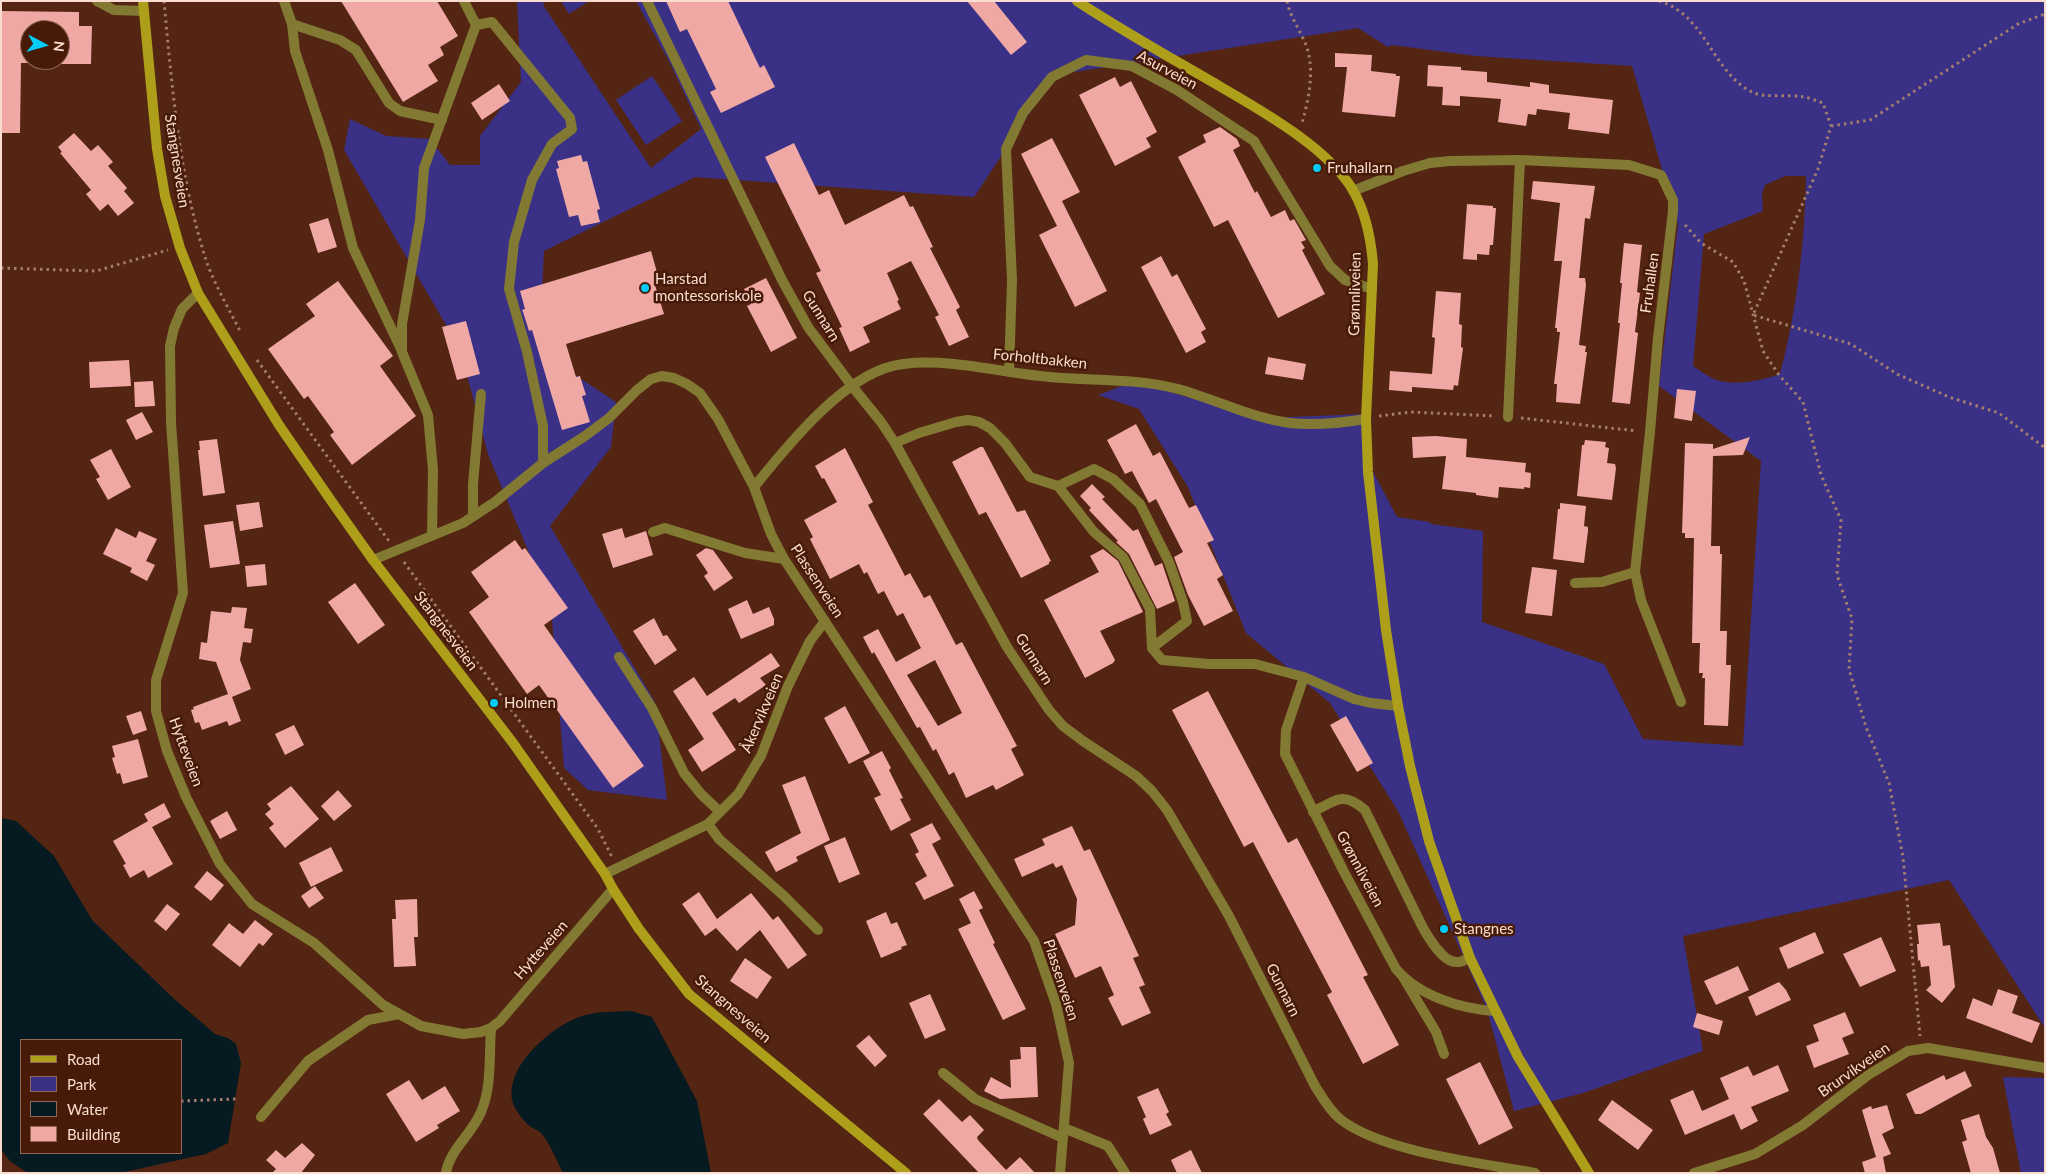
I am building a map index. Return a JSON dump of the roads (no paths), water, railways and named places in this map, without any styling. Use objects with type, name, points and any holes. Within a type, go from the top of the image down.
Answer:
[{"type":"main road","name":"Grønnliveien","points":[[1077,1],[1248,103],[1299,136],[1338,172],[1353,191],[1364,214],[1371,240],[1374,264],[1366,419],[1374,532],[1398,706],[1410,766],[1429,841],[1470,958],[1518,1057],[1544,1102],[1590,1173]]},
{"type":"main road","name":"Stangnesveien","points":[[143,6],[157,149],[165,196],[180,248],[198,292],[279,425],[373,560],[513,743],[605,874],[639,929],[689,994],[906,1173]]},
{"type":"street","points":[[97,1],[114,10],[143,6]]},
{"type":"street","points":[[284,1],[292,24],[295,51],[328,150],[353,248],[402,352],[428,415],[433,470],[432,536]]},
{"type":"street","points":[[402,352],[402,324],[420,220],[424,168],[476,25],[464,1]]},
{"type":"street","name":"Gunnarn","points":[[647,1],[782,280],[808,327],[895,443],[1007,647],[1049,710],[1063,726],[1136,776],[1152,791],[1167,810],[1229,916],[1315,1086],[1327,1104],[1338,1118],[1352,1128],[1368,1135],[1424,1152],[1535,1173]]},
{"type":"street","points":[[476,25],[492,22],[570,118],[572,129],[552,144],[532,180],[514,242],[509,289],[527,352],[543,426],[543,463]]},
{"type":"street","points":[[292,24],[340,40],[356,50],[389,103],[400,111],[442,120]]},
{"type":"street","name":"Asurveien","points":[[1009,372],[1012,280],[1006,150],[1023,113],[1052,77],[1086,60],[1132,66],[1177,90],[1254,141],[1330,266],[1345,280],[1372,289]]},
{"type":"street","points":[[1508,417],[1520,160]]},
{"type":"street","name":"Fruhallen","points":[[1353,191],[1402,171],[1430,163],[1450,161],[1520,160],[1629,165],[1660,175],[1673,200],[1673,211],[1634,572],[1641,600],[1681,702]]},
{"type":"street","name":"Hytteveien","points":[[198,292],[182,309],[174,328],[170,346],[171,423],[183,593],[156,680],[156,711],[167,751],[186,797],[220,864],[252,904],[314,943],[383,1005],[421,1026],[463,1034],[480,1032],[491,1028],[500,1020],[613,889]]},
{"type":"street","name":"Forholtbakken","points":[[754,487],[781,453],[831,402],[852,386],[883,368],[901,364],[932,363],[1049,377],[1144,383],[1169,387],[1250,414],[1289,423],[1307,425],[1343,423],[1366,419]]},
{"type":"street","name":"Plassenveien","points":[[373,560],[432,536],[473,516],[495,502],[543,463],[609,418],[651,379],[662,376],[674,378],[700,393],[718,419],[754,487],[771,534],[784,559],[1034,941],[1056,1004],[1069,1063],[1060,1173]]},
{"type":"street","points":[[473,516],[473,484],[481,394]]},
{"type":"street","points":[[895,443],[919,433],[968,420],[979,422],[990,428],[1005,443],[1030,477],[1058,486],[1094,532],[1123,557],[1150,608],[1152,648],[1162,660],[1209,664],[1255,664],[1304,677],[1371,703],[1398,706]]},
{"type":"street","points":[[1058,486],[1094,469],[1113,479],[1140,504],[1168,562],[1183,602],[1187,621],[1152,648]]},
{"type":"street","points":[[653,532],[665,528],[745,553],[784,559]]},
{"type":"street","points":[[1575,583],[1602,582],[1634,572]]},
{"type":"street","name":"Åkervikveien","points":[[605,874],[708,824],[738,794],[761,756],[788,686],[806,648],[825,621]]},
{"type":"street","points":[[619,657],[652,708],[684,773],[701,794],[720,812]]},
{"type":"street","name":"Grønnliveien","points":[[1304,677],[1288,722],[1284,743],[1285,754],[1313,812],[1396,969],[1402,976],[1427,994],[1480,1010],[1495,1011]]},
{"type":"street","points":[[1313,812],[1340,798],[1355,801],[1365,810],[1422,926],[1433,944],[1444,956],[1453,962],[1470,958]]},
{"type":"street","points":[[708,824],[719,839],[783,895],[818,930]]},
{"type":"street","points":[[1402,976],[1436,1032],[1444,1054]]},
{"type":"street","points":[[261,1117],[308,1061],[368,1020],[398,1014]]},
{"type":"street","points":[[446,1172],[453,1154],[477,1120],[484,1104],[491,1028]]},
{"type":"street","name":"Brurvikveien","points":[[1694,1173],[1755,1154],[1803,1125],[1876,1070],[1908,1051],[1928,1048],[2045,1068]]},
{"type":"street","points":[[943,1073],[975,1099],[1063,1133],[1108,1146],[1125,1173]]},
{"type":"water","points":[[1,818],[16,821],[54,856],[92,920],[172,997],[215,1034],[228,1038],[236,1044],[241,1063],[228,1143],[206,1154],[120,1173],[28,1173],[11,1162],[2,1151]]},
{"type":"water","points":[[631,1011],[652,1017],[697,1101],[711,1173],[563,1173],[544,1136],[526,1123],[514,1106],[512,1092],[514,1078],[521,1064],[543,1039],[570,1021],[588,1014]]},
{"type":"place","name":"Fruhallarn","points":[[1317,168]]},
{"type":"place","name":"Harstad montessoriskole","points":[[645,288]]},
{"type":"place","name":"Holmen","points":[[494,703]]},
{"type":"place","name":"Stangnes","points":[[1444,929]]}]
